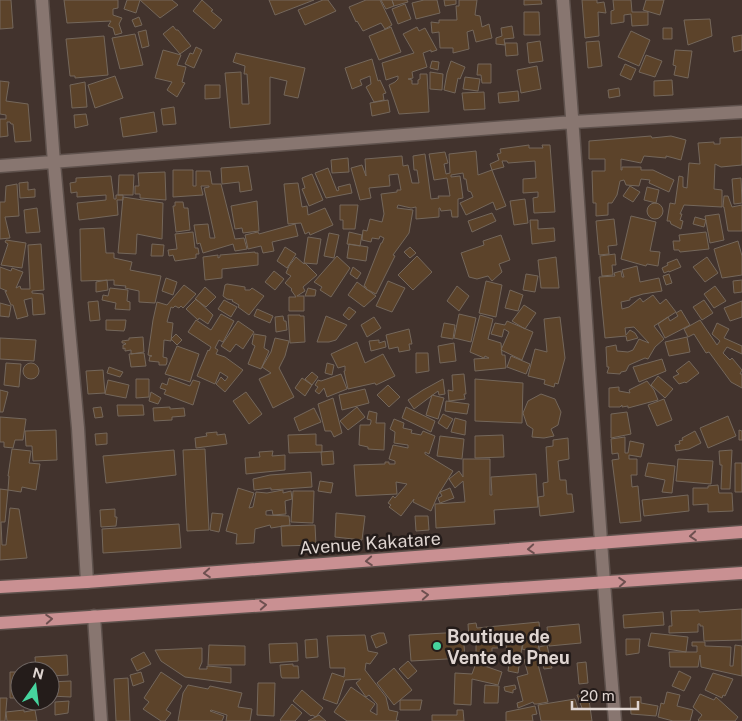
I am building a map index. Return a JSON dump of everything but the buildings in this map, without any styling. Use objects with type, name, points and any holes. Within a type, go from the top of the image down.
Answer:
[{"type":"main road","name":"Avenue Kakatare","points":[[0,587],[742,532]]},
{"type":"main road","points":[[0,623],[603,584],[742,573]]},
{"type":"street","points":[[42,0],[54,163],[78,428],[87,582]]},
{"type":"street","points":[[564,0],[597,473],[600,544],[615,721]]},
{"type":"street","points":[[0,166],[573,122],[742,112]]},
{"type":"street","points":[[94,616],[101,721]]},
{"type":"place","name":"Boutique de Vente de Pneu","points":[[437,646]]}]
